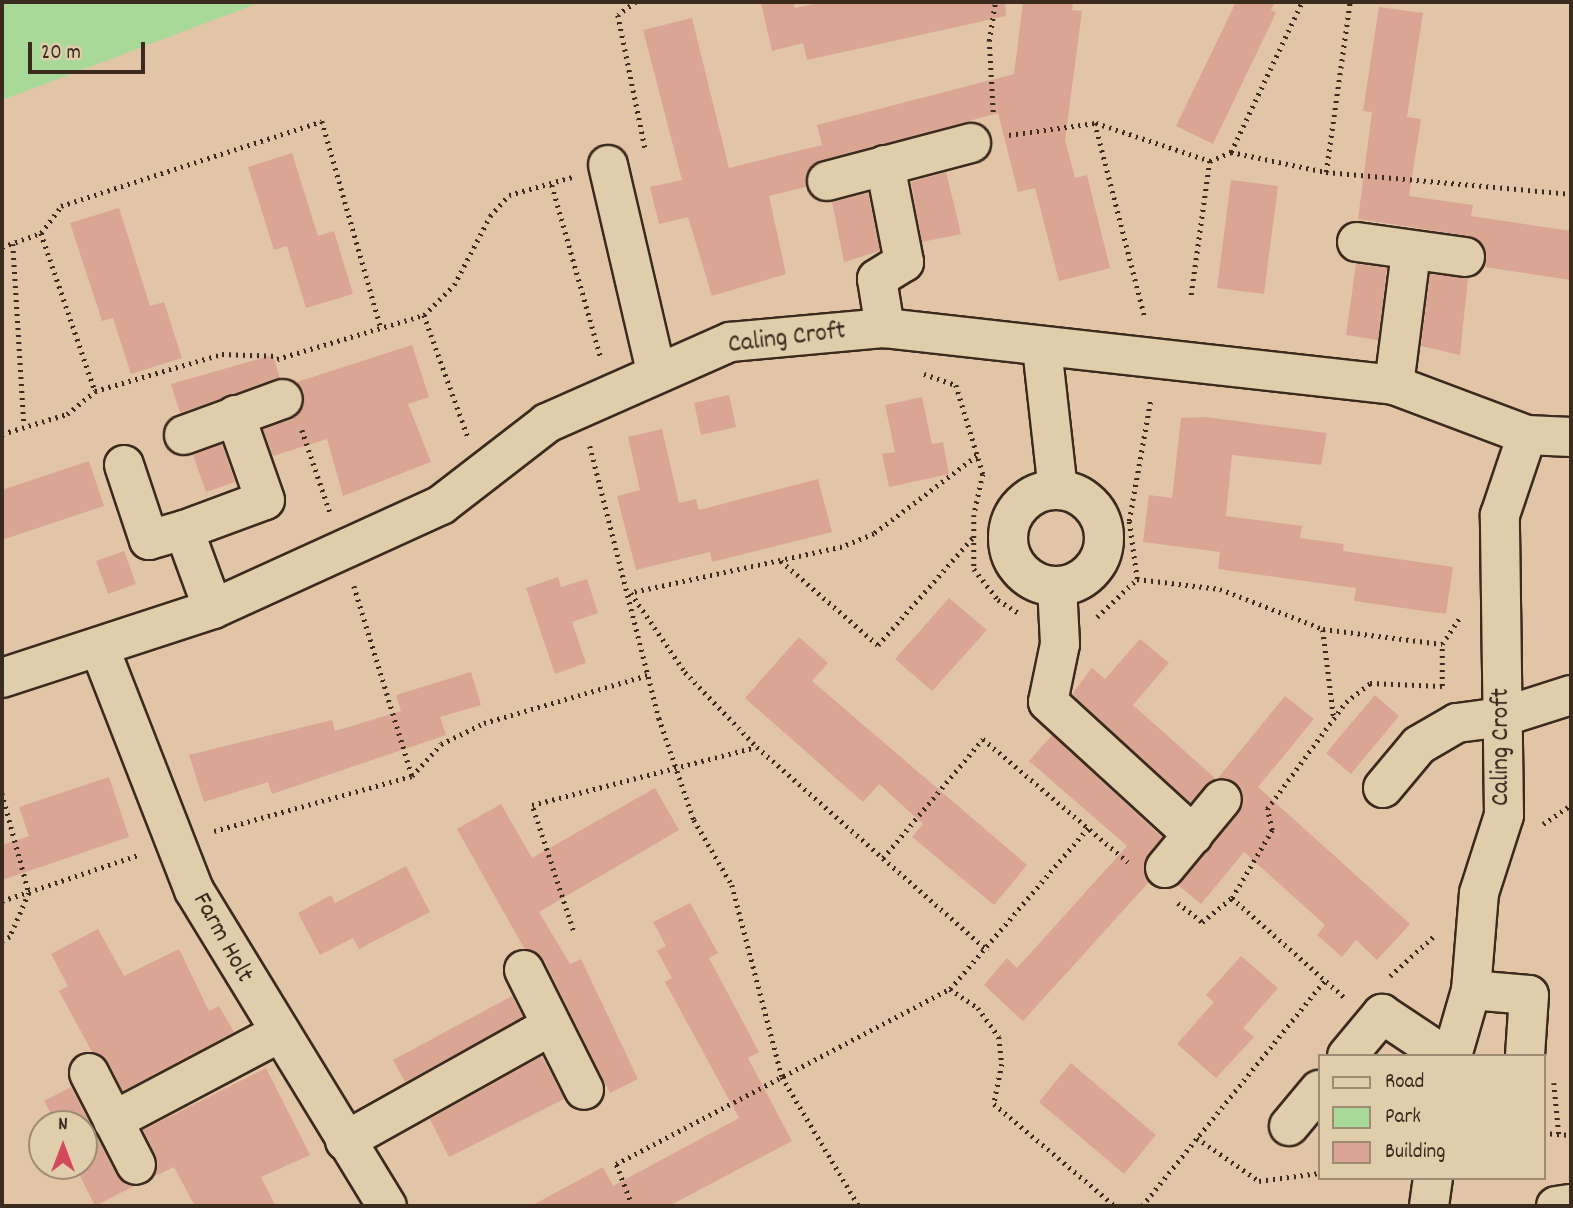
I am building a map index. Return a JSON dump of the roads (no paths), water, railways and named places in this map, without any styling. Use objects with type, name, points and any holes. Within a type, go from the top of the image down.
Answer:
[{"type":"street","points":[[827,181],[982,140]]},
{"type":"street","points":[[608,165],[656,371]]},
{"type":"street","points":[[885,165],[904,262],[877,279],[885,328]]},
{"type":"street","points":[[1357,242],[1411,253],[1465,257]]},
{"type":"street","points":[[1394,385],[1411,253]]},
{"type":"street","name":"Caling Croft","points":[[213,609],[441,505],[481,474],[579,408],[656,371],[730,342],[885,328],[1158,362],[1394,385],[1527,435],[1571,438]]},
{"type":"street","points":[[1042,348],[1058,490]]},
{"type":"street","points":[[184,435],[283,399]]},
{"type":"street","points":[[124,465],[149,540],[265,500],[235,415]]},
{"type":"street","name":"Caling Croft","points":[[1453,1054],[1471,990],[1479,893],[1504,815],[1500,515],[1527,435]]},
{"type":"street","points":[[1058,490],[1089,502],[1105,536],[1091,572],[1057,586],[1026,576],[1008,536],[1019,508],[1058,490]]},
{"type":"street","points":[[2,678],[100,649],[213,609],[184,530]]},
{"type":"street","points":[[1057,586],[1059,624],[1048,702],[1193,835]]},
{"type":"street","name":"Farm Holt","points":[[100,649],[180,841],[194,890],[277,1034],[387,1206]]},
{"type":"street","points":[[1383,788],[1419,745],[1457,723],[1502,718],[1571,695]]},
{"type":"street","points":[[1165,868],[1222,799]]},
{"type":"street","points":[[524,970],[584,1090]]},
{"type":"street","points":[[1471,990],[1529,995],[1537,1054]]},
{"type":"street","points":[[1349,1054],[1382,1014],[1442,1054]]},
{"type":"street","points":[[345,1140],[551,1026]]},
{"type":"street","points":[[113,1121],[277,1034]]},
{"type":"street","points":[[89,1073],[136,1165]]},
{"type":"street","points":[[1289,1126],[1318,1091]]},
{"type":"street","points":[[1429,1206],[1433,1180]]},
{"type":"street","points":[[1556,1206],[1571,1204]]}]
